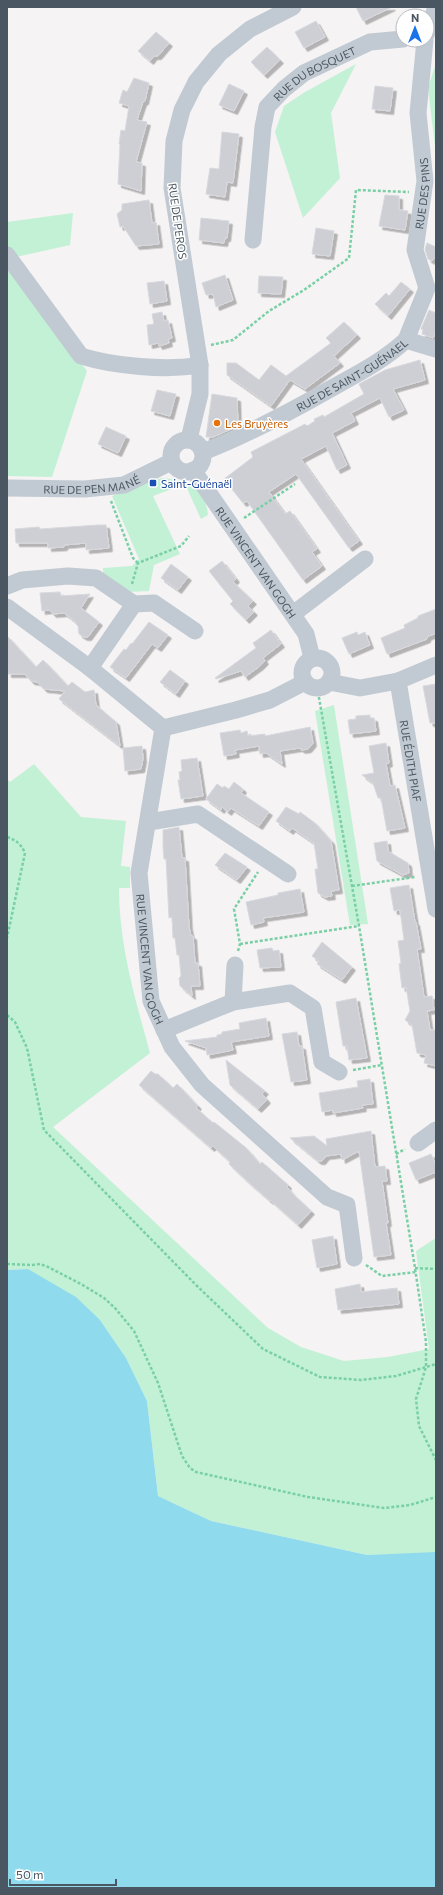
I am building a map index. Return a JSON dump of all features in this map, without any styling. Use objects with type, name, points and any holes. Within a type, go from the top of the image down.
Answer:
[{"type":"street","name":"RUE DE PEROS","points":[[189,439],[200,394],[200,365],[172,188],[174,141],[182,110],[196,82],[219,54],[250,29],[293,7]]},
{"type":"street","name":"RUE DU BOSQUET","points":[[254,240],[263,127],[268,107],[284,89],[304,72],[370,42],[395,40]]},
{"type":"street","name":"RUE DES PINS","points":[[406,340],[427,288],[415,250],[428,186],[418,113],[423,48]]},
{"type":"street","points":[[7,255],[81,356],[97,361],[138,365],[189,367],[200,365]]},
{"type":"street","name":"RUE DE SAINT-GUÉNAEL","points":[[203,452],[304,404],[387,357],[406,340],[436,349]]},
{"type":"street","points":[[189,439],[203,452],[202,462],[193,470],[184,472],[177,469],[171,462],[171,451],[174,445],[179,441],[189,439]]},
{"type":"street","name":"RUE DE PEN MANÉ","points":[[7,488],[85,490],[124,485],[171,462]]},
{"type":"street","name":"RUE VINCENT VAN GOGH","points":[[193,470],[306,634],[312,658]]},
{"type":"street","points":[[293,614],[365,559]]},
{"type":"street","points":[[7,586],[22,580],[68,576],[96,578],[134,604],[154,603],[195,631]]},
{"type":"street","points":[[90,668],[134,604]]},
{"type":"street","points":[[7,607],[90,668],[164,728],[236,710],[317,684],[332,673],[329,664],[322,658],[312,658],[303,665],[302,677],[317,684],[360,688],[398,681],[436,665]]},
{"type":"street","name":"RUE ÉDITH PIAF","points":[[398,681],[432,868],[436,909]]},
{"type":"street","name":"RUE VINCENT VAN GOGH","points":[[164,728],[140,873],[151,1000],[172,1047],[202,1085],[327,1197],[347,1205],[354,1258]]},
{"type":"street","points":[[149,822],[198,814],[266,861],[288,874]]},
{"type":"street","points":[[233,1002],[235,965]]},
{"type":"street","points":[[164,1030],[233,1002],[290,994],[313,1008],[322,1062],[339,1072]]},
{"type":"street","points":[[418,1142],[436,1130]]},
{"type":"path","points":[[197,348],[234,340],[269,311],[304,290],[349,258],[356,190],[428,186]]},
{"type":"path","points":[[231,527],[295,484]]},
{"type":"path","points":[[108,494],[133,558],[138,563]]},
{"type":"path","points":[[138,563],[181,546],[189,536]]},
{"type":"path","points":[[134,604],[131,592],[138,563]]},
{"type":"path","points":[[317,684],[359,926],[416,1272],[426,1342],[426,1367],[416,1399],[419,1426],[436,1460]]},
{"type":"path","points":[[7,837],[15,840],[21,845],[26,853],[7,938]]},
{"type":"path","points":[[235,965],[240,944],[234,909],[266,861]]},
{"type":"path","points":[[352,886],[432,868]]},
{"type":"path","points":[[240,944],[359,926]]},
{"type":"path","points":[[7,1015],[15,1022],[27,1048],[44,1130],[196,1285],[263,1349],[320,1377],[361,1380],[396,1376],[436,1364]]},
{"type":"path","points":[[339,1072],[382,1065]]},
{"type":"path","points":[[354,1258],[382,1276],[416,1272]]},
{"type":"path","points":[[7,1264],[40,1264],[48,1267],[81,1284],[104,1298],[116,1308],[134,1331],[158,1383],[182,1456],[190,1468],[196,1472],[308,1497],[384,1508],[410,1505],[436,1497]]},
{"type":"path","points":[[415,1268],[436,1269]]},
{"type":"green space","points":[[436,63],[436,155],[428,88]]},
{"type":"green space","points":[[356,64],[331,113],[340,178],[303,218],[275,132],[284,106],[305,92]]},
{"type":"green space","points":[[73,213],[70,245],[7,259],[7,222]]},
{"type":"green space","points":[[7,264],[87,371],[52,477],[7,476]]},
{"type":"green space","points":[[165,478],[189,484],[200,492],[204,498],[208,515],[201,519],[185,484],[153,496],[180,554],[154,565],[149,591],[127,592],[103,576],[103,568],[132,566],[139,559],[112,496],[156,479]]},
{"type":"green space","points":[[334,705],[368,924],[350,925],[315,711]]},
{"type":"green space","points":[[34,764],[81,817],[126,821],[121,866],[130,867],[130,888],[119,888],[122,930],[129,971],[150,1053],[53,1127],[268,1328],[301,1347],[344,1361],[388,1357],[429,1349],[416,1251],[436,1238],[436,1553],[367,1555],[211,1521],[158,1496],[147,1401],[126,1358],[100,1320],[28,1269],[7,1270],[7,779],[10,782]]},
{"type":"water","points":[[28,1269],[76,1297],[100,1320],[126,1358],[147,1401],[158,1496],[211,1521],[367,1555],[436,1552],[436,1888],[7,1888],[7,1270]]},
{"type":"building","points":[[356,7],[392,7],[363,21]]},
{"type":"building","points":[[316,21],[325,37],[304,48],[295,32]]},
{"type":"building","points":[[156,32],[169,43],[158,56],[154,56],[150,61],[138,51]]},
{"type":"building","points":[[267,47],[280,60],[264,75],[251,62]]},
{"type":"building","points":[[134,78],[149,83],[145,101],[143,102],[137,120],[147,122],[136,162],[142,163],[141,191],[118,184],[119,144],[121,130],[125,131],[129,106],[119,103],[123,90],[127,92]]},
{"type":"building","points":[[229,84],[244,91],[234,111],[219,105]]},
{"type":"building","points":[[375,86],[393,88],[390,111],[372,109]]},
{"type":"building","points":[[222,132],[239,134],[233,183],[227,182],[225,197],[206,194],[210,168],[219,169]]},
{"type":"building","points":[[385,195],[399,196],[399,210],[408,211],[405,230],[379,226]]},
{"type":"building","points":[[149,200],[152,223],[156,222],[159,244],[136,246],[123,226],[120,227],[117,214],[122,210],[122,204]]},
{"type":"building","points":[[201,218],[229,221],[227,238],[225,238],[224,243],[199,240]]},
{"type":"building","points":[[316,228],[334,231],[330,256],[312,254]]},
{"type":"building","points":[[427,243],[436,247],[436,256],[432,261],[428,259],[425,249]]},
{"type":"building","points":[[225,275],[233,300],[216,307],[213,294],[206,295],[202,283]]},
{"type":"building","points":[[259,276],[283,277],[281,294],[258,293]]},
{"type":"building","points":[[164,281],[167,301],[150,304],[147,283]]},
{"type":"building","points":[[401,282],[410,289],[388,316],[375,304],[386,293],[389,296]]},
{"type":"building","points":[[429,310],[436,313],[436,331],[433,338],[422,334],[423,330],[421,329]]},
{"type":"building","points":[[162,312],[164,321],[168,320],[172,338],[168,339],[169,343],[159,346],[158,343],[149,345],[147,325],[154,324],[152,314]]},
{"type":"building","points":[[344,322],[357,335],[334,356],[340,363],[305,389],[290,380],[271,406],[227,375],[227,363],[236,363],[259,380],[271,365],[286,376],[331,343],[326,338]]},
{"type":"building","points":[[420,360],[425,380],[393,389],[404,410],[389,417],[380,398],[351,413],[355,421],[332,433],[347,465],[337,470],[326,446],[301,459],[359,541],[349,548],[296,474],[269,492],[285,514],[290,511],[317,549],[312,552],[322,566],[303,580],[247,501],[243,503],[224,479],[253,457],[251,452],[305,424],[307,426],[315,421],[314,419],[323,415],[324,417],[364,394],[359,384],[385,370]]},
{"type":"building","points":[[157,390],[176,394],[170,416],[151,411]]},
{"type":"building","points":[[212,394],[237,398],[238,426],[213,437],[206,437]]},
{"type":"building","points":[[106,427],[126,436],[118,453],[98,444]]},
{"type":"building","points":[[106,525],[109,548],[86,550],[86,543],[48,548],[48,543],[16,543],[15,529],[39,527],[40,529]]},
{"type":"building","points":[[222,561],[236,579],[233,582],[253,601],[248,606],[254,612],[246,620],[230,604],[233,601],[209,571]]},
{"type":"building","points":[[171,564],[188,577],[178,590],[161,578]]},
{"type":"building","points":[[60,592],[61,596],[90,594],[81,608],[99,622],[88,637],[84,637],[79,634],[78,626],[75,623],[76,622],[64,613],[53,614],[49,610],[42,611],[40,593]]},
{"type":"building","points":[[436,609],[436,633],[427,637],[427,639],[387,654],[381,638],[405,628],[404,625],[418,618],[418,616]]},
{"type":"building","points":[[149,622],[168,635],[158,648],[152,644],[126,678],[110,667],[124,649],[126,650],[131,643],[132,644]]},
{"type":"building","points":[[271,630],[281,644],[263,658],[265,661],[260,666],[245,677],[241,671],[216,679],[215,678],[256,648],[253,643]]},
{"type":"building","points":[[357,632],[358,635],[365,632],[370,645],[349,654],[342,638]]},
{"type":"building","points":[[7,636],[36,667],[43,660],[68,686],[72,682],[85,692],[94,690],[96,705],[116,722],[120,746],[59,699],[65,691],[44,689],[37,682],[31,681],[25,674],[8,674]]},
{"type":"building","points":[[170,670],[185,681],[176,694],[160,682]]},
{"type":"building","points":[[436,684],[436,723],[430,723],[423,686]]},
{"type":"building","points":[[370,715],[370,718],[374,718],[376,731],[350,734],[348,720],[356,719],[356,716]]},
{"type":"building","points":[[310,727],[313,743],[308,749],[302,750],[299,748],[280,751],[282,764],[266,753],[260,754],[259,746],[235,750],[236,754],[224,756],[220,733],[240,730],[241,733],[247,731],[248,736],[265,734],[265,736]]},
{"type":"building","points":[[386,743],[389,763],[386,764],[390,786],[395,785],[405,828],[387,831],[381,798],[378,798],[373,783],[362,775],[374,773],[369,746]]},
{"type":"building","points":[[142,746],[143,759],[141,769],[125,771],[123,748]]},
{"type":"building","points":[[197,758],[203,796],[181,799],[178,780],[180,780],[179,772],[182,771],[181,760]]},
{"type":"building","points":[[234,782],[243,789],[241,793],[269,812],[259,826],[231,808],[228,812],[222,807],[221,810],[206,799],[217,784],[223,788],[224,786],[229,789]]},
{"type":"building","points":[[286,807],[299,814],[300,812],[315,823],[331,841],[339,890],[331,891],[332,896],[325,897],[318,893],[315,869],[318,869],[314,843],[292,828],[290,831],[276,821]]},
{"type":"building","points":[[179,827],[182,858],[185,858],[189,927],[191,936],[193,936],[195,963],[198,963],[200,986],[191,986],[192,996],[180,986],[179,978],[181,976],[179,955],[177,955],[175,938],[173,938],[172,917],[169,918],[166,859],[164,859],[163,847],[163,830]]},
{"type":"building","points":[[387,841],[388,850],[408,863],[409,873],[403,875],[377,861],[374,843]]},
{"type":"building","points":[[225,853],[247,867],[237,880],[215,865]]},
{"type":"building","points":[[409,885],[421,949],[417,949],[424,997],[432,996],[434,1010],[427,1011],[430,1030],[436,1030],[436,1066],[424,1063],[426,1055],[417,1053],[412,1025],[405,1020],[410,1011],[406,987],[402,988],[398,941],[404,940],[400,910],[394,911],[390,888]]},
{"type":"building","points":[[300,889],[304,912],[263,918],[264,922],[251,925],[246,902],[278,895],[278,893]]},
{"type":"building","points":[[322,942],[352,967],[342,980],[317,964],[319,961],[312,956]]},
{"type":"building","points":[[272,948],[273,951],[279,950],[281,967],[260,968],[257,950]]},
{"type":"building","points":[[356,998],[367,1058],[349,1060],[347,1046],[343,1046],[336,1002]]},
{"type":"building","points":[[266,1018],[269,1036],[231,1042],[233,1050],[207,1055],[206,1048],[185,1041],[217,1037],[217,1035],[222,1034],[222,1032],[240,1029],[239,1023]]},
{"type":"building","points":[[297,1032],[299,1046],[302,1046],[307,1080],[291,1082],[282,1034]]},
{"type":"building","points":[[226,1060],[265,1091],[262,1094],[267,1100],[258,1109],[230,1085]]},
{"type":"building","points":[[151,1071],[158,1074],[173,1088],[177,1084],[198,1106],[196,1108],[245,1147],[260,1164],[262,1162],[288,1185],[287,1187],[293,1194],[311,1211],[298,1225],[246,1180],[213,1146],[211,1148],[139,1085]]},
{"type":"building","points":[[370,1079],[373,1104],[362,1105],[363,1108],[333,1113],[333,1110],[322,1112],[319,1093],[358,1087],[357,1081]]},
{"type":"building","points":[[371,1131],[375,1167],[385,1166],[387,1181],[382,1181],[391,1255],[374,1257],[359,1151],[342,1160],[341,1154],[326,1156],[322,1161],[318,1161],[290,1138],[314,1136],[327,1146],[326,1139]]},
{"type":"building","points":[[431,1154],[436,1165],[436,1172],[416,1180],[409,1163]]},
{"type":"building","points":[[333,1236],[337,1264],[317,1268],[312,1240]]},
{"type":"building","points":[[360,1284],[361,1292],[397,1288],[399,1304],[338,1310],[335,1289]]},
{"type":"place","name":"Les Bruyères","points":[[217,423]]},
{"type":"place","name":"Saint-Guénaël","points":[[153,483]]}]
